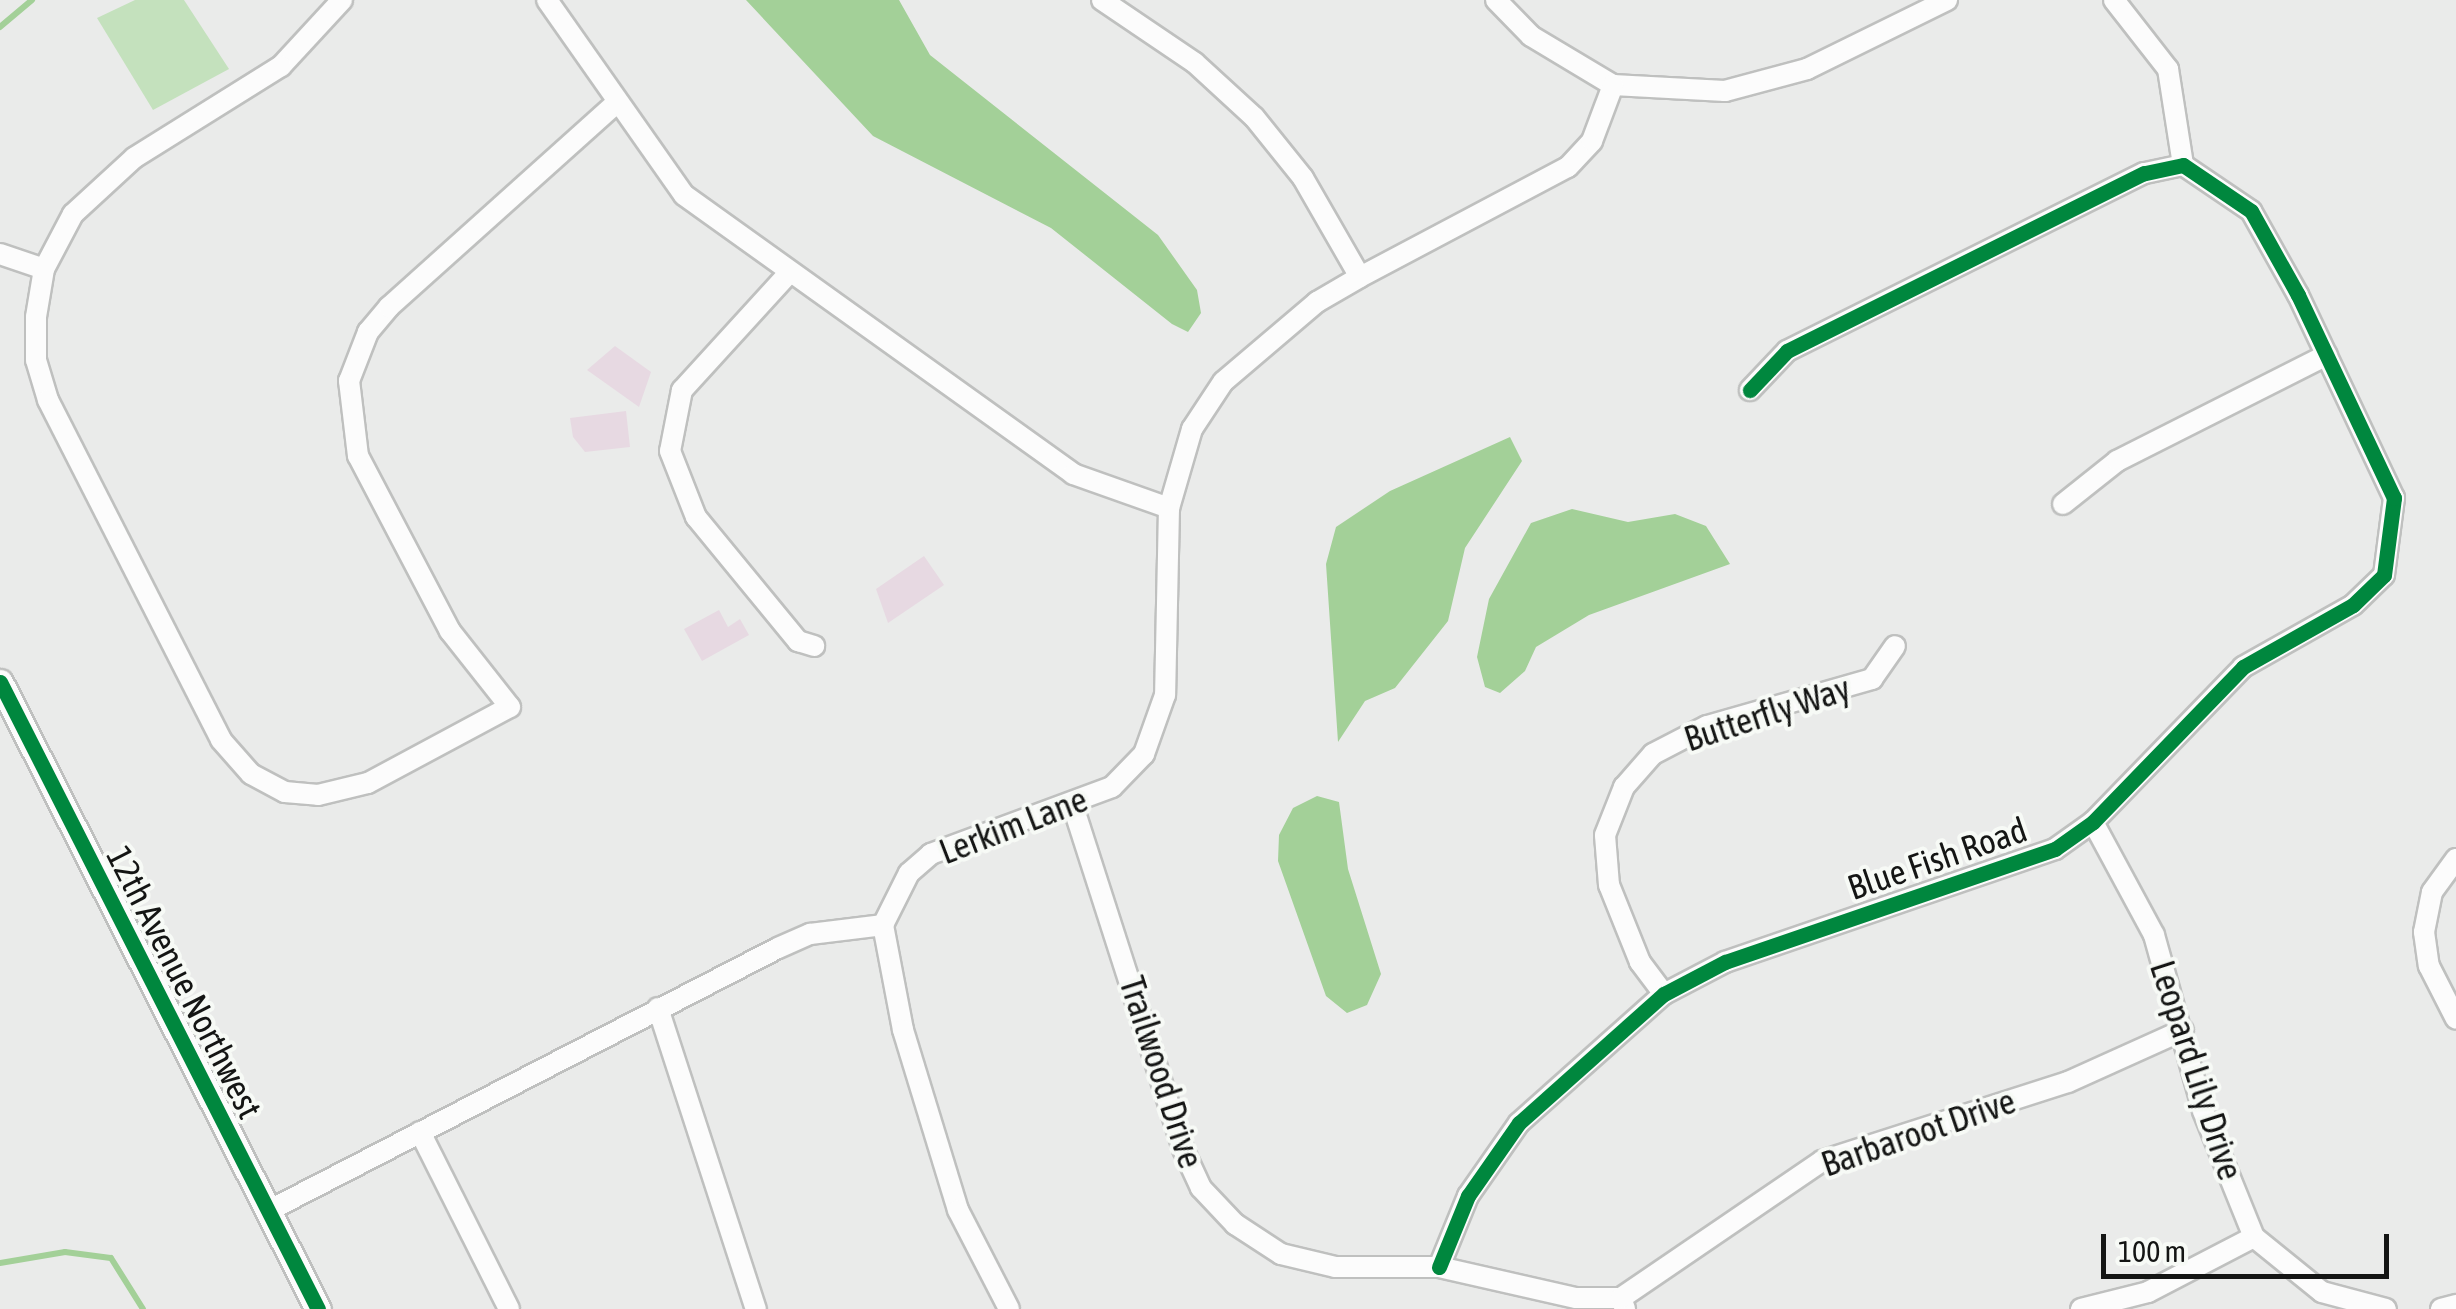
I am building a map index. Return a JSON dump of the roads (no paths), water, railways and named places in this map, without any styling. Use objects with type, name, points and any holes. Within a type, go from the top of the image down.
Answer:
[{"type":"street","points":[[342,0],[281,66],[134,158],[73,214],[44,269],[36,360],[48,400],[221,740],[251,774],[285,792],[343,791],[510,706],[450,631],[358,456],[348,416],[355,358],[389,307],[615,104]]},
{"type":"street","points":[[547,0],[615,104],[684,195],[789,274],[974,396],[1073,474],[1169,508]]},
{"type":"street","points":[[1102,0],[1195,63],[1254,117],[1303,178],[1360,277]]},
{"type":"street","points":[[1496,0],[1531,36],[1613,85],[1725,90],[1774,80],[1947,0]]},
{"type":"street","points":[[1750,390],[1787,351],[2144,173],[2183,165],[2168,69],[2114,0]]},
{"type":"street","name":"Lerkim Lane","points":[[883,925],[909,873],[931,854],[1072,803],[1132,771],[1155,729],[1165,695],[1169,508],[1192,429],[1223,382],[1317,302],[1568,166],[1592,141],[1613,85]]},
{"type":"street","name":"Blue Fish Road","points":[[1439,1267],[1468,1196],[1519,1123],[1664,994],[1725,962],[2013,869],[2093,822],[2243,667],[2353,605],[2384,575],[2394,498],[2327,355],[2250,211],[2183,165]]},
{"type":"street","points":[[0,254],[44,269]]},
{"type":"street","points":[[789,274],[682,390],[670,451],[696,517],[798,641],[814,646]]},
{"type":"street","points":[[2063,504],[2117,461],[2327,355]]},
{"type":"street","name":"Butterfly Way","points":[[1664,994],[1640,962],[1609,886],[1605,835],[1624,786],[1653,754],[1708,726],[1872,679],[1895,646]]},
{"type":"street","name":"12th Avenue Northwest","points":[[0,682],[318,1309]]},
{"type":"street","name":"Trailwood Drive","points":[[1072,803],[1201,1188],[1235,1224],[1282,1254],[1335,1267],[1439,1267],[1576,1298],[1623,1304]]},
{"type":"street","name":"Leopard Lily Drive","points":[[2093,822],[2154,935],[2202,1111],[2254,1237],[2322,1292],[2386,1309]]},
{"type":"street","points":[[2456,859],[2432,892],[2424,932],[2430,966],[2456,1019]]},
{"type":"street","points":[[268,1211],[658,1008],[810,934],[883,925],[903,1030],[958,1210],[1009,1309]]},
{"type":"street","points":[[658,1008],[756,1309]]},
{"type":"street","name":"Barbaroot Drive","points":[[1623,1304],[1822,1160],[2068,1082],[2183,1030]]},
{"type":"street","points":[[420,1132],[509,1309]]},
{"type":"street","points":[[2081,1309],[2148,1292],[2254,1237]]},
{"type":"street","points":[[2441,1309],[2456,1305]]},
{"type":"waterway","points":[[0,27],[32,0]]},
{"type":"waterway","points":[[0,1263],[65,1252],[111,1258],[143,1309]]}]
